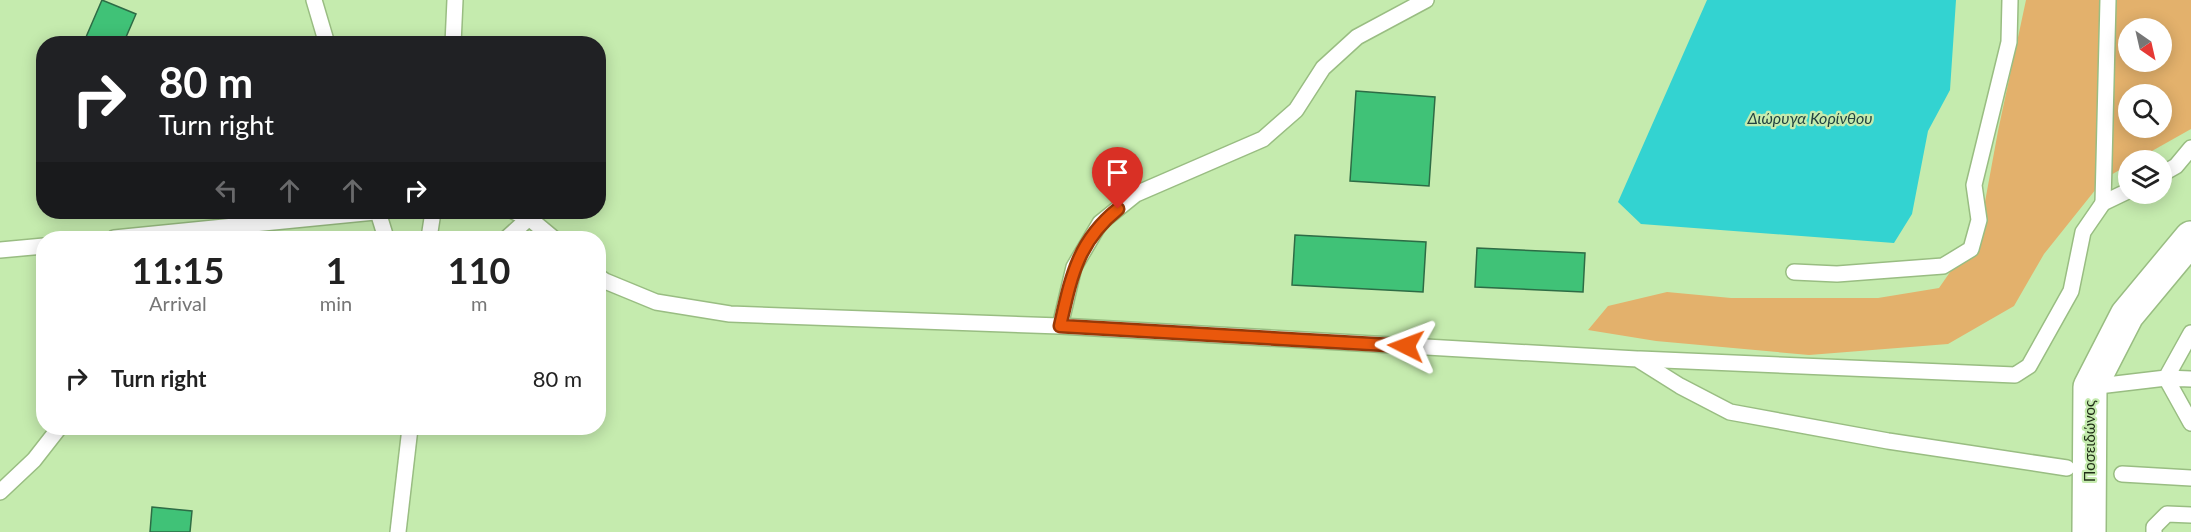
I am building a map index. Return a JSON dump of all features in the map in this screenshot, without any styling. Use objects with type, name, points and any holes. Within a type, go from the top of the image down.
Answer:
[{"type":"street","name":"Ποσειδώνος","points":[[2089,532],[2090,387],[2127,315],[2191,238]]},
{"type":"lane","points":[[314,0],[325,36]]},
{"type":"lane","points":[[453,36],[455,0]]},
{"type":"lane","points":[[1060,326],[1074,267],[1100,223],[1136,194],[1263,139],[1296,110],[1323,68],[1357,37],[1425,0]]},
{"type":"lane","points":[[1794,272],[1837,274],[1943,266],[1971,249],[1979,220],[1974,185],[2009,42],[2010,0]]},
{"type":"lane","points":[[2103,203],[2108,0]]},
{"type":"lane","points":[[2172,168],[2191,148]]},
{"type":"lane","points":[[606,281],[656,302],[730,314],[1060,326],[1636,359],[2015,375],[2029,366],[2071,291],[2083,232],[2103,203],[2118,196]]},
{"type":"lane","points":[[226,231],[321,219]]},
{"type":"lane","points":[[527,219],[544,231]]},
{"type":"lane","points":[[0,250],[36,247]]},
{"type":"lane","points":[[2166,378],[2191,333]]},
{"type":"lane","points":[[1636,359],[1680,386],[1730,412],[1876,439],[2067,468]]},
{"type":"lane","points":[[2090,387],[2166,378],[2191,379]]},
{"type":"lane","points":[[2166,378],[2191,423]]},
{"type":"lane","points":[[0,492],[34,460],[54,435]]},
{"type":"lane","points":[[398,532],[409,435]]},
{"type":"lane","points":[[2122,474],[2191,478]]},
{"type":"lane","points":[[2154,532],[2154,526],[2166,514],[2191,515]]},
{"type":"shaded area","points":[[2026,0],[2191,0],[2191,129],[2154,150],[2118,150],[2118,171],[2104,179],[2044,254],[2014,306],[1948,344],[1809,355],[1656,341],[1588,330],[1608,306],[1667,292],[1731,298],[1878,298],[1939,288],[1980,229]]},
{"type":"water","name":"Διώρυγα Κορίνθου","points":[[1707,0],[1956,0],[1950,90],[1928,131],[1912,214],[1894,243],[1641,224],[1618,202]]},
{"type":"building","points":[[102,0],[136,14],[126,36],[86,36]]},
{"type":"building","points":[[1356,91],[1435,97],[1429,186],[1350,181]]},
{"type":"building","points":[[1295,235],[1426,242],[1423,292],[1292,285]]},
{"type":"building","points":[[1477,248],[1585,253],[1583,292],[1475,287]]},
{"type":"building","points":[[152,507],[192,511],[190,532],[150,532]]},
{"type":"route","points":[[1118,209],[1100,223],[1074,267],[1060,326],[1406,346]]}]
